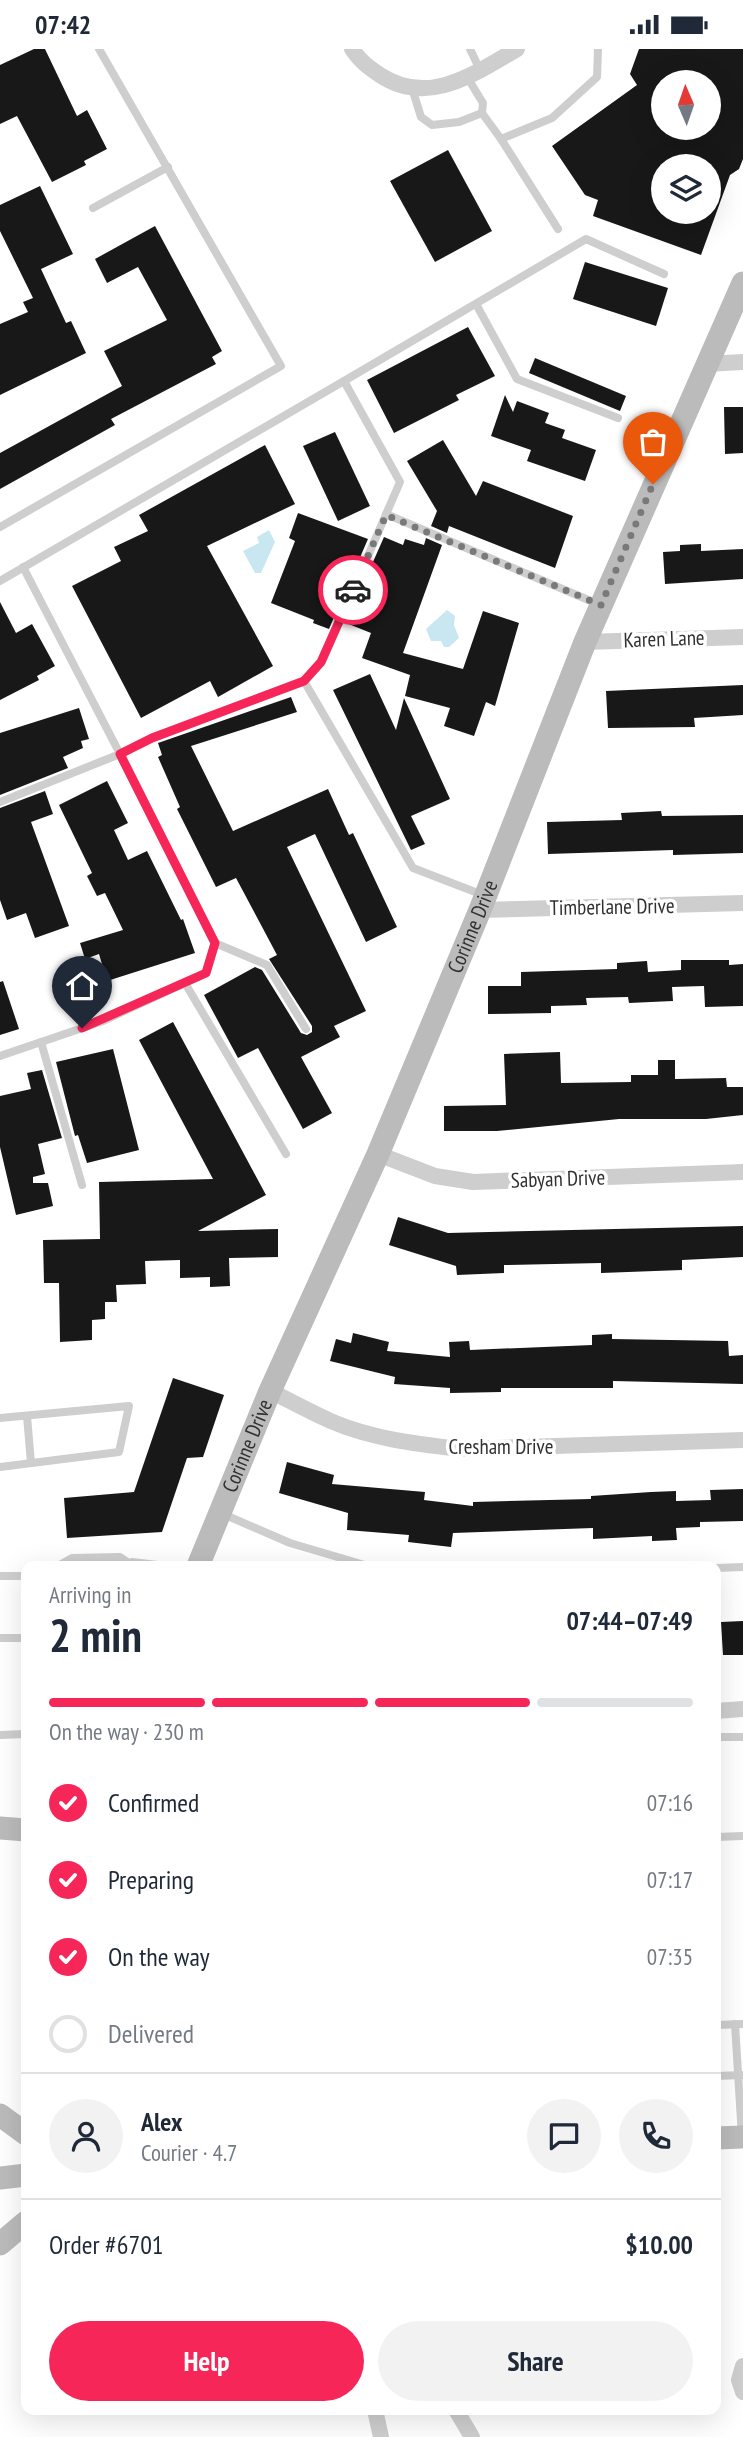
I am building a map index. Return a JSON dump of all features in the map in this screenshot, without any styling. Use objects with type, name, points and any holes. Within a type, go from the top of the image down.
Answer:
[{"type":"street","points":[[352,49],[360,61],[393,84],[436,89],[474,73],[517,49]]},
{"type":"street","name":"Corinne Drive","points":[[200,1561],[270,1391],[378,1154],[483,903],[585,642],[743,283]]},
{"type":"street","points":[[706,364],[743,362]]},
{"type":"street","name":"Karen Lane","points":[[585,642],[743,636]]},
{"type":"street","name":"Timberlane Drive","points":[[483,903],[743,904]]},
{"type":"street","name":"Sabyan Drive","points":[[378,1154],[435,1176],[472,1182],[743,1172]]},
{"type":"street","name":"Cresham Drive","points":[[270,1391],[335,1423],[370,1434],[415,1444],[461,1449],[743,1440]]},
{"type":"street","points":[[721,1710],[743,1709]]},
{"type":"street","points":[[0,1828],[21,1830]]},
{"type":"street","points":[[0,2115],[21,2130]]},
{"type":"street","points":[[721,2138],[742,2137]]},
{"type":"street","points":[[0,2178],[21,2176]]},
{"type":"street","points":[[0,2244],[21,2226]]},
{"type":"street","points":[[743,2366],[739,2380],[743,2392]]},
{"type":"street","points":[[376,2415],[381,2437]]},
{"type":"street","points":[[459,2415],[472,2437]]},
{"type":"lane","points":[[0,527],[281,366],[99,49]]},
{"type":"lane","points":[[470,49],[482,113],[558,229]]},
{"type":"lane","points":[[501,139],[552,118],[597,77],[598,49]]},
{"type":"lane","points":[[412,88],[421,117],[432,125],[459,123],[482,113]]},
{"type":"lane","points":[[93,208],[168,167]]},
{"type":"lane","points":[[0,581],[586,240],[664,274]]},
{"type":"lane","points":[[477,304],[517,379],[618,418]]},
{"type":"lane","points":[[0,802],[120,754],[152,738],[304,681],[321,662],[400,482],[344,381]]},
{"type":"lane","points":[[386,515],[601,605]]},
{"type":"lane","points":[[23,567],[215,943],[267,965],[306,1030]]},
{"type":"lane","points":[[304,681],[413,868],[483,903]]},
{"type":"lane","points":[[0,1056],[103,1021],[206,973],[215,943]]},
{"type":"lane","points":[[185,983],[286,1154]]},
{"type":"lane","points":[[41,1042],[82,1185]]},
{"type":"lane","points":[[0,1418],[130,1406],[119,1452],[0,1467]]},
{"type":"lane","points":[[27,1416],[31,1463]]},
{"type":"lane","points":[[220,1513],[290,1543],[351,1561]]},
{"type":"lane","points":[[66,1561],[72,1557],[120,1557],[127,1561]]},
{"type":"lane","points":[[721,1568],[743,1567]]},
{"type":"lane","points":[[0,1576],[21,1576]]},
{"type":"lane","points":[[0,1638],[21,1638]]},
{"type":"lane","points":[[0,1735],[21,1734]]},
{"type":"lane","points":[[721,1737],[743,1737]]},
{"type":"lane","points":[[721,1837],[743,1836]]},
{"type":"lane","points":[[721,2025],[739,2024],[742,2137]]},
{"type":"lane","points":[[721,2076],[740,2075]]},
{"type":"water","points":[[269,530],[275,542],[261,573],[255,573],[243,551],[259,543],[257,537]]},
{"type":"water","points":[[447,610],[455,616],[454,625],[459,638],[449,647],[444,647],[441,641],[431,641],[426,629]]},
{"type":"building","points":[[34,49],[45,49],[77,116],[87,110],[107,149],[84,161],[86,165],[52,182],[17,116],[0,124],[0,65]]},
{"type":"building","points":[[639,49],[743,49],[743,159],[739,169],[730,175],[721,200],[721,154],[651,154],[651,224],[712,224],[701,255],[593,216],[598,200],[585,195],[552,146],[637,85],[630,74]]},
{"type":"building","points":[[448,150],[492,231],[435,262],[390,181]]},
{"type":"building","points":[[40,186],[73,254],[41,269],[66,323],[71,321],[86,353],[0,395],[0,324],[28,312],[23,302],[33,298],[0,231],[0,205]]},
{"type":"building","points":[[155,226],[222,351],[212,357],[216,364],[111,419],[115,425],[0,489],[0,453],[122,386],[104,351],[167,320],[138,267],[107,283],[95,259]]},
{"type":"building","points":[[585,262],[668,288],[656,326],[573,299]]},
{"type":"building","points":[[468,327],[495,376],[456,395],[459,400],[394,433],[367,380]]},
{"type":"building","points":[[535,358],[626,396],[620,411],[529,373]]},
{"type":"building","points":[[505,395],[513,412],[517,401],[549,413],[545,423],[565,430],[562,438],[596,450],[585,481],[527,461],[531,450],[491,436]]},
{"type":"building","points":[[724,407],[743,407],[743,453],[725,454]]},
{"type":"building","points":[[335,432],[370,506],[338,521],[303,446]]},
{"type":"building","points":[[443,440],[476,496],[483,481],[573,516],[555,568],[449,526],[447,533],[431,526],[437,511],[407,461]]},
{"type":"building","points":[[265,445],[295,504],[207,546],[273,666],[218,697],[210,681],[141,718],[72,586],[121,561],[114,547],[148,531],[139,515]]},
{"type":"building","points":[[298,513],[368,539],[329,629],[271,603],[295,541],[289,538]]},
{"type":"building","points":[[384,537],[403,545],[405,539],[424,545],[426,538],[442,545],[403,653],[463,669],[483,611],[519,623],[495,706],[486,702],[474,736],[444,726],[450,708],[405,696],[410,675],[362,658],[371,633],[346,623]]},
{"type":"building","points":[[701,544],[701,551],[743,549],[743,579],[665,584],[663,552],[680,551],[680,545]]},
{"type":"building","points":[[0,602],[16,633],[32,624],[55,666],[37,676],[39,680],[0,700]]},
{"type":"building","points":[[370,674],[396,730],[404,698],[450,799],[411,816],[425,844],[411,850],[333,690]]},
{"type":"building","points":[[743,685],[743,715],[694,718],[695,727],[608,728],[606,691]]},
{"type":"building","points":[[291,697],[297,712],[191,746],[233,831],[328,789],[349,835],[353,833],[397,927],[366,942],[315,834],[287,847],[366,1011],[334,1026],[340,1037],[301,1057],[332,1113],[303,1129],[258,1048],[238,1058],[204,995],[255,967],[262,970],[301,1033],[307,1035],[312,1032],[312,1026],[269,959],[277,955],[236,878],[216,887],[177,809],[180,807],[158,757],[162,755],[158,743]]},
{"type":"building","points":[[79,708],[89,739],[81,741],[83,748],[63,757],[68,768],[0,795],[0,733]]},
{"type":"building","points":[[107,781],[128,823],[114,830],[128,860],[147,851],[181,920],[183,919],[195,953],[107,981],[99,954],[85,959],[80,943],[123,930],[105,893],[97,896],[87,876],[92,873],[59,805]]},
{"type":"building","points":[[45,791],[53,814],[31,822],[69,926],[35,938],[26,913],[7,920],[0,900],[0,808]]},
{"type":"building","points":[[661,811],[662,816],[743,815],[743,853],[673,855],[673,850],[548,854],[547,822],[622,820],[621,813]]},
{"type":"building","points":[[681,960],[729,960],[729,965],[743,964],[743,1006],[705,1007],[704,986],[672,987],[673,1001],[629,1003],[628,997],[586,998],[587,1005],[551,1006],[551,1013],[488,1014],[488,986],[521,986],[521,972],[617,969],[617,963],[647,961],[648,972],[681,970]]},
{"type":"building","points":[[3,981],[19,1029],[0,1035],[0,982]]},
{"type":"building","points":[[173,1022],[266,1195],[198,1231],[278,1229],[278,1257],[229,1258],[230,1286],[210,1287],[210,1277],[180,1278],[180,1260],[145,1261],[146,1284],[116,1285],[117,1302],[105,1302],[105,1319],[92,1320],[92,1340],[60,1342],[59,1283],[44,1283],[43,1240],[100,1239],[99,1182],[213,1179],[139,1040]]},
{"type":"building","points":[[113,1049],[139,1150],[87,1163],[78,1135],[75,1136],[56,1062]]},
{"type":"building","points":[[560,1052],[561,1083],[631,1082],[631,1075],[658,1075],[658,1060],[675,1060],[675,1079],[726,1078],[727,1087],[743,1087],[743,1115],[706,1119],[619,1119],[497,1131],[444,1131],[444,1106],[506,1105],[504,1054]]},
{"type":"building","points":[[42,1070],[62,1138],[38,1144],[45,1174],[33,1177],[33,1183],[48,1183],[53,1206],[16,1215],[0,1147],[0,1096],[31,1089],[27,1073]]},
{"type":"building","points":[[398,1217],[448,1233],[743,1226],[743,1257],[682,1260],[682,1270],[601,1273],[601,1263],[504,1265],[504,1273],[457,1275],[456,1266],[389,1245]]},
{"type":"building","points":[[353,1333],[389,1342],[387,1351],[450,1357],[449,1342],[469,1341],[470,1350],[592,1345],[592,1335],[612,1334],[612,1339],[728,1341],[729,1356],[743,1355],[743,1384],[613,1381],[613,1388],[501,1388],[501,1392],[450,1393],[450,1388],[394,1384],[395,1377],[330,1361],[336,1339],[351,1343]]},
{"type":"building","points":[[173,1378],[224,1395],[203,1457],[187,1458],[162,1532],[67,1538],[64,1498],[134,1492]]},
{"type":"building","points":[[287,1462],[334,1475],[332,1484],[425,1492],[424,1500],[473,1506],[473,1502],[591,1499],[591,1496],[676,1491],[676,1501],[711,1500],[710,1490],[743,1489],[743,1521],[700,1522],[700,1527],[676,1528],[677,1540],[652,1541],[652,1536],[593,1539],[593,1528],[453,1533],[451,1547],[408,1542],[409,1535],[347,1530],[348,1513],[279,1493]]},
{"type":"building","points":[[743,1621],[743,1655],[723,1655],[721,1622]]},
{"type":"way so far","points":[[353,590],[386,515],[601,605],[653,484]]},
{"type":"route","points":[[82,1028],[103,1021],[206,973],[215,943],[120,754],[152,738],[304,681],[321,662],[353,590]]}]
